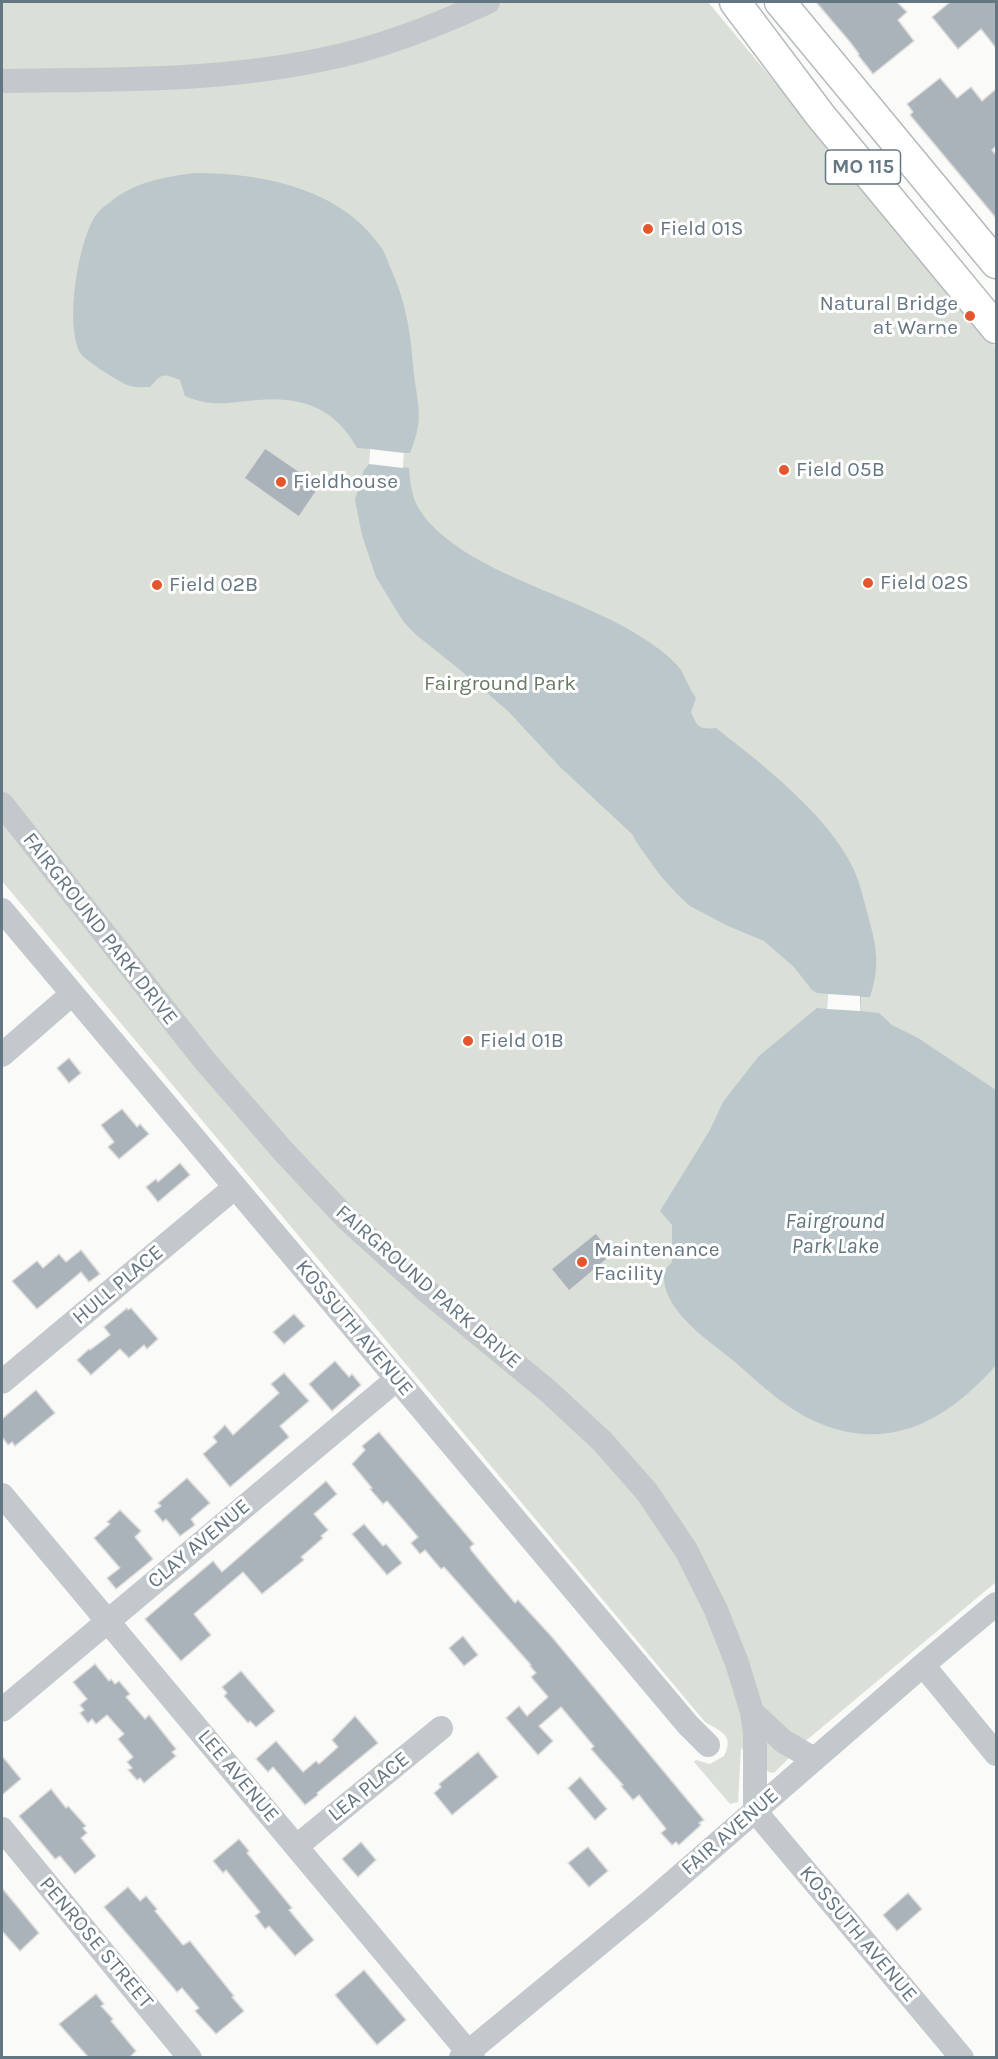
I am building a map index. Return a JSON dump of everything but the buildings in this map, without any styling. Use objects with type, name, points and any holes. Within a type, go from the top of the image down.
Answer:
[{"type":"main road","name":"MO 115","points":[[735,2],[820,115],[996,328]]},
{"type":"main road","name":"MO 115","points":[[780,2],[996,263]]},
{"type":"street","points":[[2,81],[190,78],[264,70],[322,60],[373,47],[429,28],[488,2]]},
{"type":"street","name":"FAIRGROUND PARK DRIVE","points":[[2,804],[205,1061],[284,1152],[346,1218],[429,1293],[548,1391],[602,1441],[647,1492],[686,1550],[716,1610],[737,1663],[752,1712],[756,1752],[755,1811]]},
{"type":"street","name":"KOSSUTH AVENUE","points":[[2,910],[688,1725],[708,1745]]},
{"type":"street","points":[[2,1055],[72,994]]},
{"type":"street","name":"HULL PLACE","points":[[2,1382],[234,1188]]},
{"type":"street","name":"CLAY AVENUE","points":[[2,1710],[397,1379]]},
{"type":"street","name":"LEE AVENUE","points":[[2,1495],[297,1846],[468,2056]]},
{"type":"street","name":"FAIR AVENUE","points":[[468,2056],[996,1604]]},
{"type":"street","points":[[923,1665],[996,1754]]},
{"type":"street","points":[[752,1712],[783,1741],[814,1759]]},
{"type":"street","name":"LEA PLACE","points":[[297,1846],[441,1728]]},
{"type":"street","name":"KOSSUTH AVENUE","points":[[755,1811],[962,2058]]},
{"type":"street","name":"PENROSE STREET","points":[[2,1829],[190,2058]]},
{"type":"green space","name":"Fairground Park","points":[[2,2],[708,2],[996,348],[996,1582],[808,1739],[774,1773],[769,1772],[741,1748],[738,1802],[730,1804],[694,1762],[696,1760],[710,1764],[724,1756],[728,1743],[727,1738],[721,1731],[705,1722],[2,881]]},
{"type":"water","name":"Fairground Park Lake","points":[[195,173],[246,176],[297,188],[321,197],[344,210],[363,226],[385,253],[400,291],[406,314],[419,418],[410,453],[404,453],[403,467],[409,468],[414,496],[421,512],[440,533],[465,552],[526,583],[620,624],[651,643],[673,661],[681,670],[696,698],[691,712],[697,724],[703,728],[716,728],[792,792],[828,829],[853,868],[870,924],[876,954],[875,975],[870,997],[861,997],[860,1011],[879,1013],[892,1025],[918,1038],[996,1090],[996,1365],[975,1387],[931,1419],[906,1429],[881,1434],[855,1433],[828,1426],[799,1413],[758,1382],[686,1321],[671,1301],[665,1288],[663,1272],[672,1262],[672,1225],[660,1211],[710,1130],[723,1102],[733,1089],[759,1056],[817,1008],[827,1009],[828,994],[812,990],[794,967],[764,941],[728,926],[690,906],[660,875],[632,834],[560,767],[508,711],[415,634],[403,621],[376,577],[362,535],[355,500],[364,470],[369,464],[370,449],[357,448],[348,434],[328,414],[303,403],[274,399],[204,402],[185,396],[180,380],[166,375],[160,377],[150,387],[132,387],[110,375],[81,354],[76,341],[74,325],[75,284],[89,227],[96,215],[119,196],[139,185]]},
{"type":"pier","points":[[370,449],[404,453],[403,468],[369,464]]},
{"type":"pier","points":[[828,994],[860,996],[860,1011],[827,1009]]},
{"type":"place","name":"Field 01S","points":[[648,229]]},
{"type":"place","name":"Natural Bridge at Warne","points":[[970,316]]},
{"type":"place","name":"Field 05B","points":[[784,470]]},
{"type":"place","name":"Fieldhouse","points":[[281,482]]},
{"type":"place","name":"Field 02S","points":[[868,583]]},
{"type":"place","name":"Field 02B","points":[[157,585]]},
{"type":"place","name":"Field 01B","points":[[468,1041]]},
{"type":"place","name":"Maintenance Facility","points":[[582,1262]]}]
